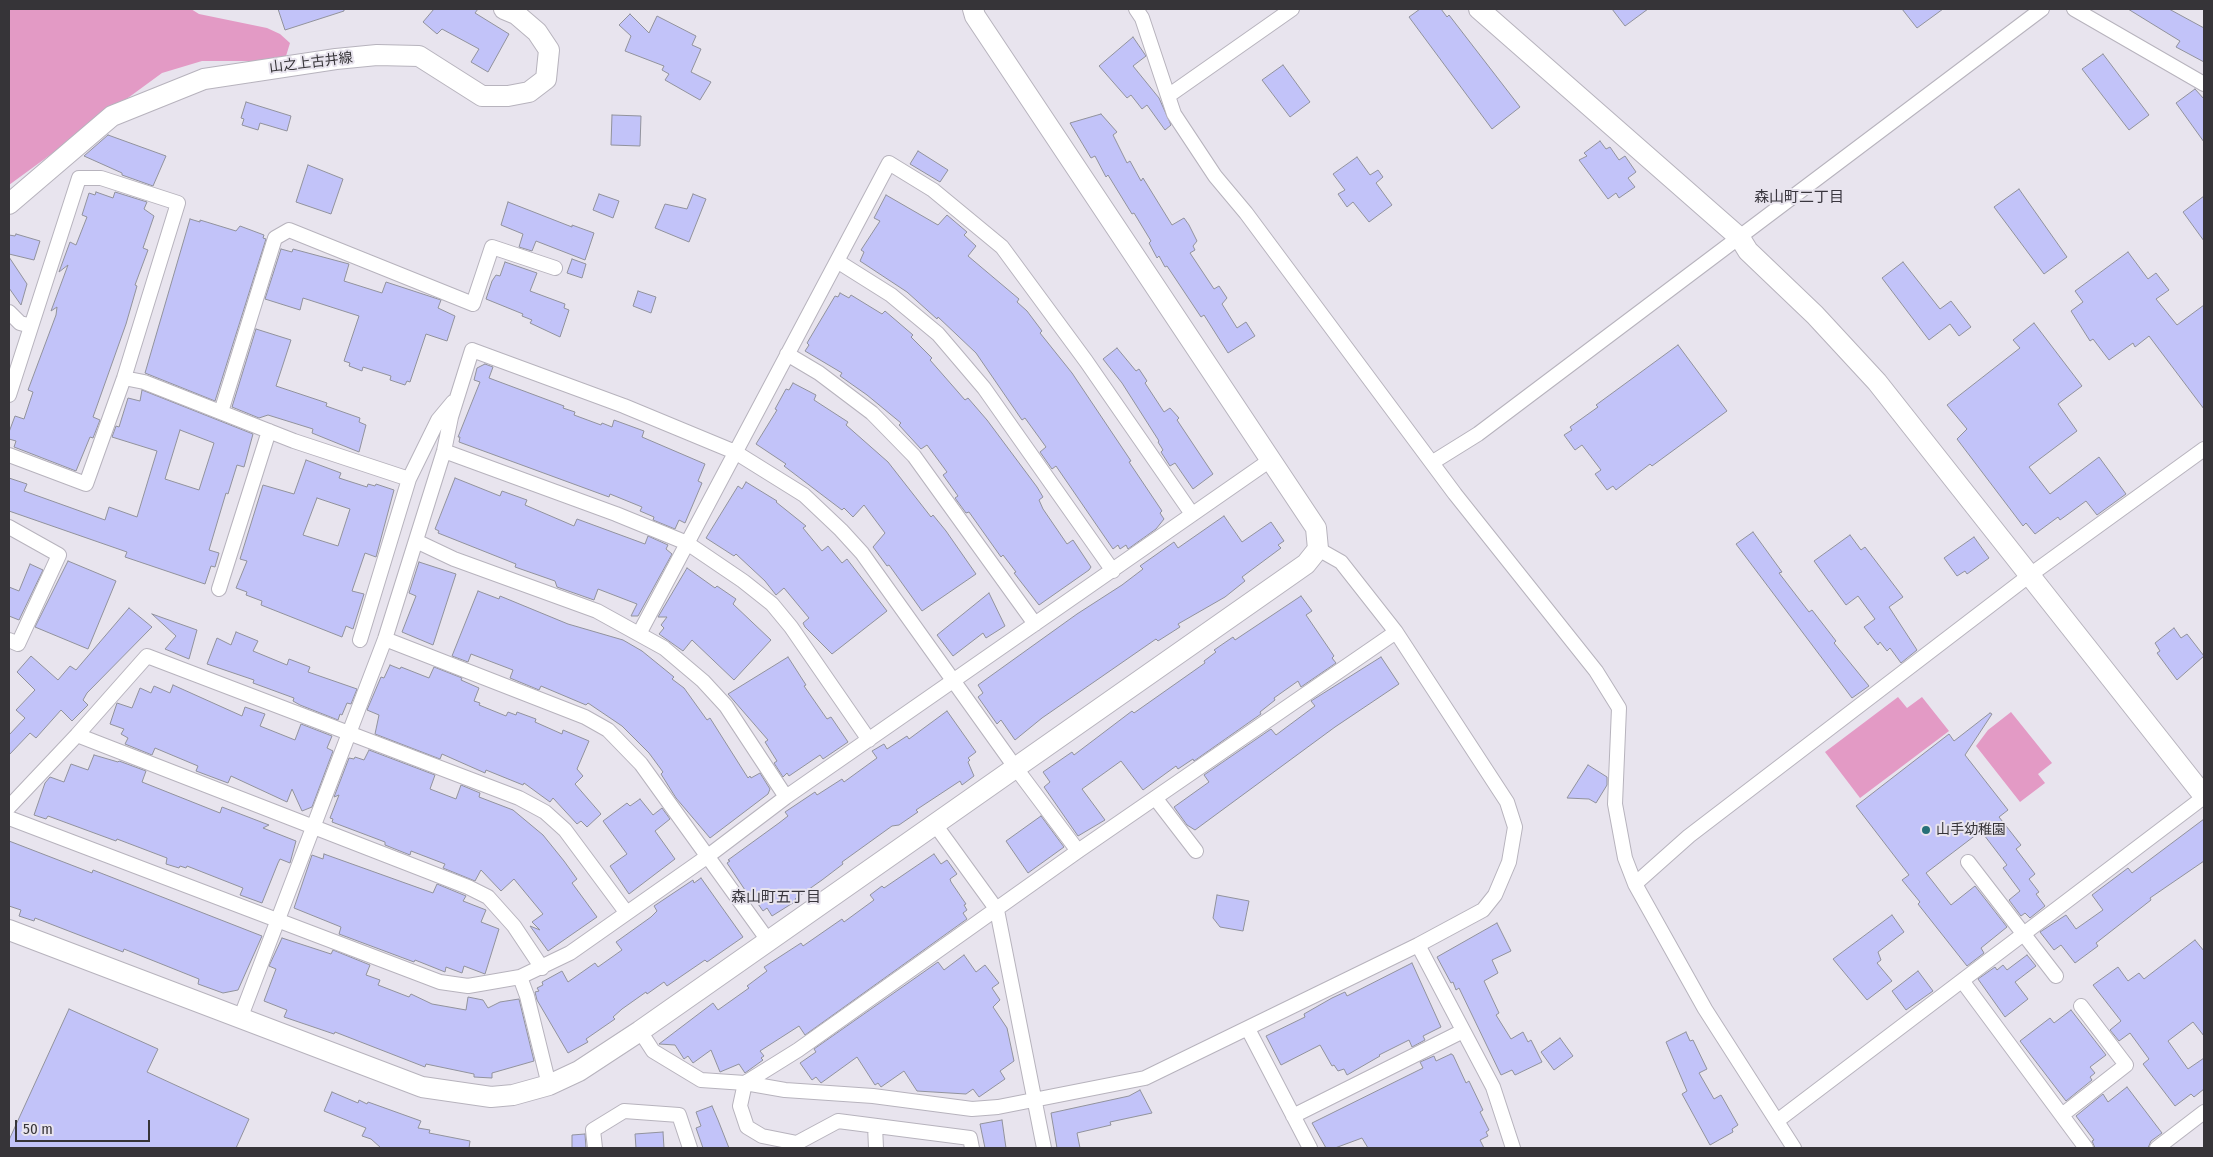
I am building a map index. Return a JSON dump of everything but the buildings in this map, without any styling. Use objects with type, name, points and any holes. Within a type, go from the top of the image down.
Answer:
[{"type":"street","name":"山之上古井線","points":[[9,204],[112,116],[204,80],[336,59],[377,55],[419,56],[482,96],[508,96],[529,92],[546,78],[550,50],[537,32],[516,14],[504,9]]},
{"type":"street","points":[[9,930],[240,1019],[361,1062],[422,1087],[491,1097],[513,1095],[549,1085],[580,1071],[640,1031],[768,939],[1306,564],[1318,549],[1316,528],[975,16],[973,9]]},
{"type":"street","points":[[1136,9],[1142,18],[1174,114],[1215,176],[1246,213],[1381,391],[1408,432],[1433,462],[1455,494],[1596,671],[1619,708],[1615,804],[1624,858],[1634,884],[1705,1009],[1794,1148]]},
{"type":"street","points":[[1168,96],[1292,9]]},
{"type":"street","points":[[1478,9],[1740,238],[1748,251],[1815,315],[1877,382],[2204,796],[1963,982],[1777,1121]]},
{"type":"street","points":[[1433,462],[1478,434],[2042,9]]},
{"type":"street","points":[[2074,9],[2204,84]]},
{"type":"street","points":[[639,634],[888,163],[933,190],[1002,247],[1086,361],[1192,514]]},
{"type":"street","points":[[9,395],[79,178],[101,178],[178,203],[124,378],[86,484],[9,455]]},
{"type":"street","points":[[221,412],[276,238],[289,230],[473,304],[492,247],[555,268]]},
{"type":"street","points":[[837,261],[891,295],[938,334],[984,388],[1114,571]]},
{"type":"street","points":[[9,312],[20,323],[31,326]]},
{"type":"street","points":[[240,1019],[385,639],[444,451],[457,397],[472,350],[615,403],[735,452],[804,495],[862,553],[1015,767],[1078,851]]},
{"type":"street","points":[[787,354],[819,373],[872,413],[914,456],[1035,624]]},
{"type":"street","points":[[124,378],[144,382],[270,431],[410,479]]},
{"type":"street","points":[[360,640],[410,479],[438,420],[457,397]]},
{"type":"street","points":[[218,588],[270,431]]},
{"type":"street","points":[[1634,884],[1689,836],[2030,575],[2204,449]]},
{"type":"street","points":[[444,451],[607,510],[687,543],[772,604],[791,627],[869,740]]},
{"type":"street","points":[[9,818],[440,982],[468,986],[520,977],[570,953],[708,856],[786,797],[1270,461]]},
{"type":"street","points":[[9,527],[59,555],[18,644],[9,640]]},
{"type":"street","points":[[416,541],[454,560],[596,611],[664,648],[703,681],[726,706],[786,797]]},
{"type":"street","points":[[640,1031],[653,1051],[701,1080],[745,1083],[785,1090],[873,1096],[972,1109],[1034,1100],[1145,1078],[1418,945],[1483,910],[1495,895],[1509,862],[1515,827],[1507,802],[1396,632],[1341,562],[1318,549]]},
{"type":"street","points":[[972,1148],[970,1138],[838,1121],[797,1143],[762,1136],[747,1127],[740,1106],[745,1083],[798,1050],[1078,851],[1396,632]]},
{"type":"street","points":[[385,639],[585,717],[608,730],[641,764],[768,939]]},
{"type":"street","points":[[9,807],[77,735],[147,656],[519,798],[545,812],[565,830],[626,912]]},
{"type":"street","points":[[77,735],[313,828],[468,886],[488,897],[514,926],[542,968]]},
{"type":"street","points":[[1156,799],[1196,851]]},
{"type":"street","points":[[934,823],[997,910],[1044,1148]]},
{"type":"street","points":[[1968,862],[2056,976]]},
{"type":"street","points":[[1418,945],[1492,1087],[1513,1148]]},
{"type":"street","points":[[520,977],[527,996],[549,1085]]},
{"type":"street","points":[[1963,982],[2086,1148]]},
{"type":"street","points":[[2062,1115],[2126,1065],[2081,1006]]},
{"type":"street","points":[[1248,1029],[1310,1148]]},
{"type":"street","points":[[1293,1116],[1463,1031]]},
{"type":"street","points":[[596,1148],[593,1130],[624,1111],[679,1115],[690,1148]]},
{"type":"street","points":[[2156,1148],[2204,1112]]},
{"type":"street","points":[[875,1126],[876,1148]]},
{"type":"shaded area","points":[[9,9],[191,9],[199,14],[267,28],[280,34],[290,43],[286,56],[274,61],[202,61],[162,73],[9,185]]},
{"type":"shaded area","points":[[1898,697],[1907,708],[1922,697],[1949,731],[1860,798],[1825,752]]},
{"type":"shaded area","points":[[2011,712],[2052,763],[2038,774],[2045,783],[2020,802],[1976,746],[1988,730]]},
{"type":"place","name":"山手幼稚園","points":[[1926,830]]},
{"type":"district","name":"森山町二丁目","points":[[1799,198]]},
{"type":"district","name":"森山町五丁目","points":[[776,898]]}]
